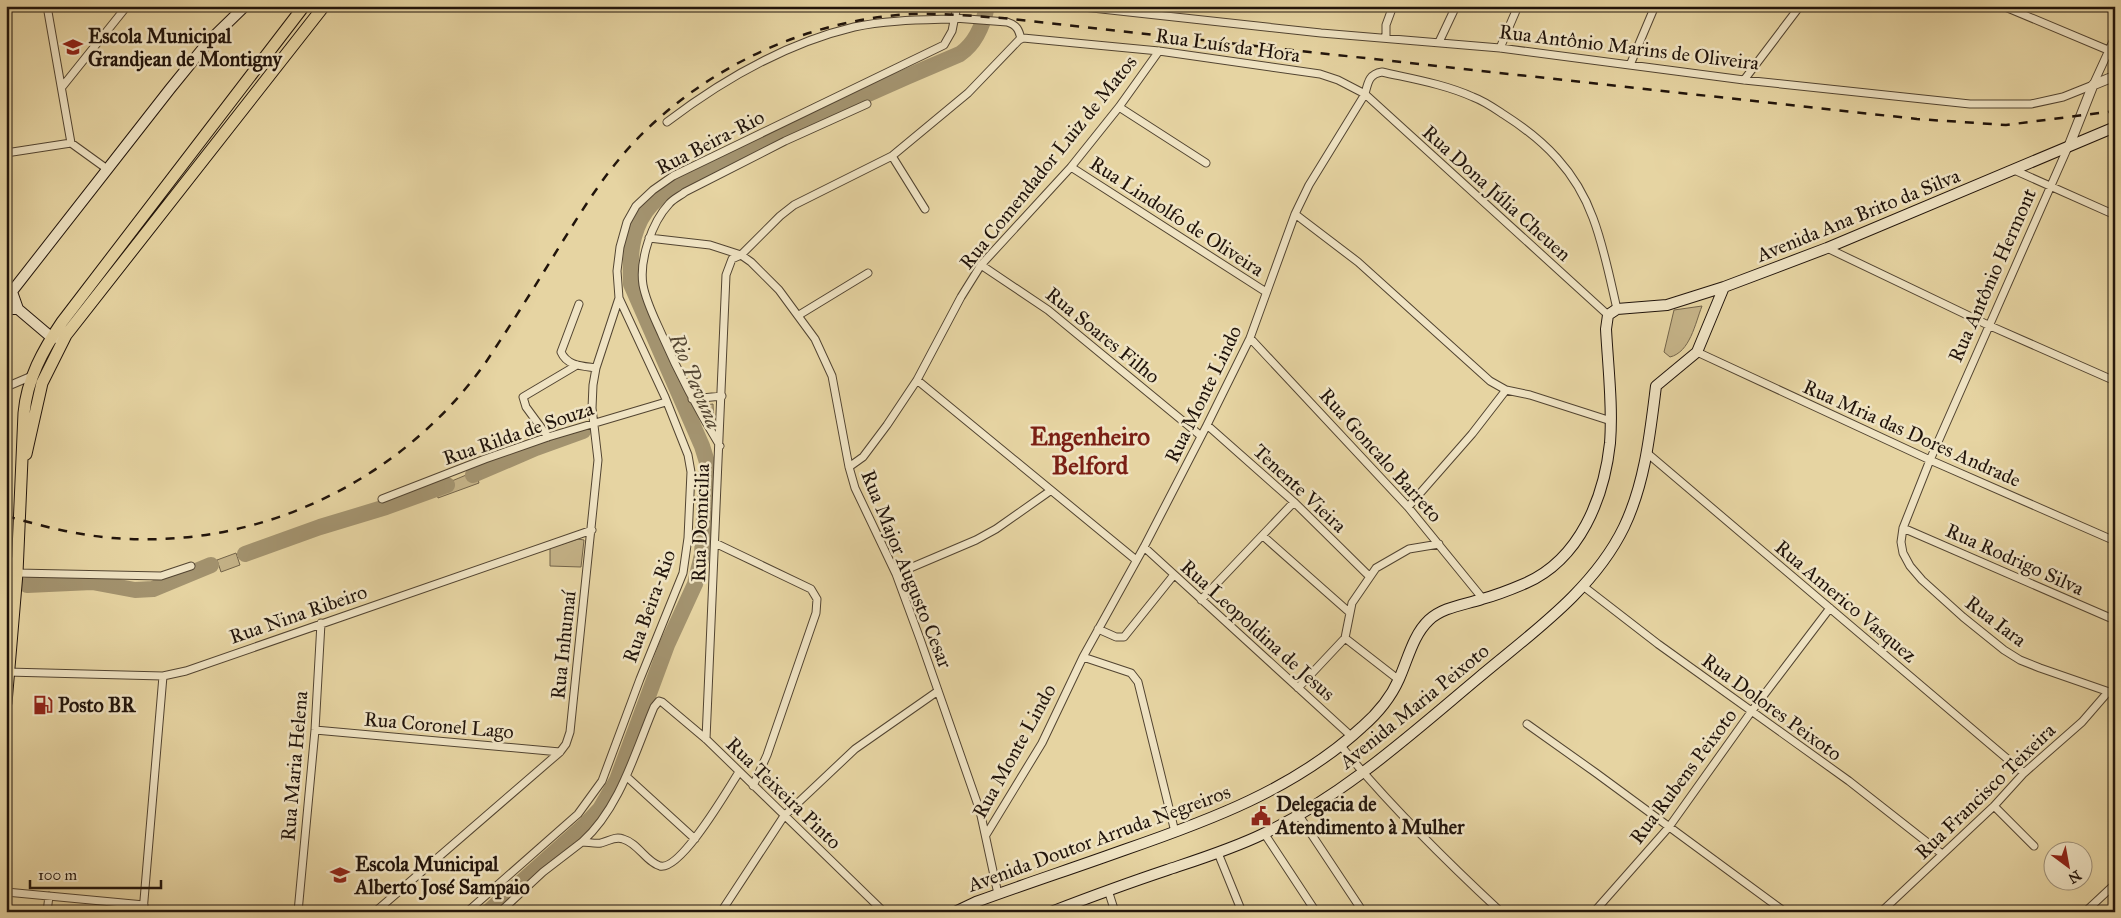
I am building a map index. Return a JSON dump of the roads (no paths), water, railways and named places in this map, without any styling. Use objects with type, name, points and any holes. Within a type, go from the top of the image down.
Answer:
[{"type":"main road","points":[[51,338],[18,309],[9,295],[209,41],[245,6]]},
{"type":"main road","points":[[6,703],[7,672],[17,572],[22,467],[21,446],[24,413],[32,376],[51,338],[304,6]]},
{"type":"main road","points":[[304,30],[318,6]]},
{"type":"main road","points":[[22,467],[42,383],[66,335],[324,6]]},
{"type":"main road","name":"Avenida Ana Brito da Silva","points":[[1613,312],[1667,305],[1724,287],[1827,248],[2115,127]]},
{"type":"main road","points":[[1696,352],[1724,287]]},
{"type":"main road","points":[[6,309],[18,309]]},
{"type":"main road","name":"Avenida Doutor Arruda Negreiros","points":[[955,912],[998,894],[1203,822],[1268,792],[1341,746],[1382,706],[1399,680],[1414,641],[1428,620],[1447,609],[1483,599],[1539,577],[1562,558],[1572,547],[1593,511],[1604,479],[1610,444],[1611,421],[1606,329],[1613,312]]},
{"type":"main road","points":[[51,338],[66,335]]},
{"type":"main road","name":"Avenida Maria Peixoto","points":[[1051,912],[1108,890],[1218,853],[1264,833],[1298,814],[1362,773],[1545,622],[1583,586],[1608,555],[1623,529],[1634,502],[1648,453],[1656,386],[1696,352]]},
{"type":"street","points":[[47,6],[71,144]]},
{"type":"street","points":[[62,87],[127,6]]},
{"type":"street","name":"Rua Beira-Rio","points":[[467,912],[578,814],[602,781],[640,679],[683,573],[687,558],[691,472],[683,440],[619,298],[618,271],[620,247],[627,222],[636,206],[653,190],[673,176],[944,45],[952,31],[957,6]]},
{"type":"street","name":"Rua Antônio Marins de Oliveira","points":[[1074,6],[1321,33],[1500,48],[1744,80],[1970,104],[2031,104],[2063,97],[2115,76]]},
{"type":"street","points":[[1386,38],[1386,25],[1393,6]]},
{"type":"street","points":[[1439,42],[1456,6]]},
{"type":"street","points":[[1500,48],[1518,6]]},
{"type":"street","points":[[1630,65],[1655,6]]},
{"type":"street","points":[[1744,80],[1800,6]]},
{"type":"street","points":[[2003,6],[2112,52]]},
{"type":"street","points":[[667,122],[696,100],[727,81],[779,55],[831,34],[855,27],[886,22],[954,18],[974,19],[1014,24],[1019,30],[1022,39]]},
{"type":"street","name":"Rua Antônio Hermont","points":[[1903,528],[1930,460],[2069,146],[2093,85],[2112,52],[2115,37]]},
{"type":"street","name":"Rua Luís da Hora","points":[[1022,39],[1159,51],[1320,74],[1338,80],[1365,94]]},
{"type":"street","name":"Rua Domicilia","points":[[706,739],[726,275],[732,259],[741,255],[780,216],[794,205],[892,156],[968,93],[1016,42],[1022,39]]},
{"type":"street","name":"Rua Comendador Luiz de Matos","points":[[849,467],[863,457],[874,444],[916,380],[981,265],[1071,167],[1119,107],[1159,51]]},
{"type":"street","name":"Rua Monte Lindo","points":[[986,836],[1042,743],[1098,629],[1144,547],[1207,425],[1250,338],[1295,214],[1309,185],[1365,94],[1368,80],[1375,73],[1382,72],[1432,83],[1475,98],[1525,128],[1549,148],[1569,172],[1584,196],[1593,218],[1609,272],[1613,312]]},
{"type":"street","name":"Rua Dona Júlia Cheuen","points":[[1365,94],[1613,312]]},
{"type":"street","points":[[720,446],[692,399],[651,310],[643,284],[644,264],[649,238],[660,215],[670,202],[684,192],[785,141],[867,104]]},
{"type":"street","points":[[1119,107],[1206,163]]},
{"type":"street","points":[[6,153],[71,144],[107,169]]},
{"type":"street","points":[[892,156],[925,209]]},
{"type":"street","name":"Rua Lindolfo de Oliveira","points":[[1071,167],[1266,292]]},
{"type":"street","points":[[2014,170],[2115,215]]},
{"type":"street","points":[[1295,214],[1358,262],[1484,376],[1506,390],[1530,395],[1611,421]]},
{"type":"street","name":"Rua Major Augusto Cesar","points":[[649,238],[710,245],[741,255],[769,279],[799,315],[815,339],[832,376],[849,467],[859,500],[896,574],[980,811],[998,894]]},
{"type":"street","points":[[1827,248],[1988,326],[2115,381]]},
{"type":"street","name":"Rua Soares Filho","points":[[981,265],[1048,310],[1201,436]]},
{"type":"street","points":[[799,315],[868,274]]},
{"type":"street","name":"Rua Inhumaí","points":[[375,912],[560,752],[566,744],[570,732],[598,460],[592,397],[596,368],[619,298]]},
{"type":"street","points":[[579,304],[561,352],[565,358],[576,365],[596,368]]},
{"type":"street","name":"Rua Goncalo Barreto","points":[[1250,338],[1408,508],[1483,599]]},
{"type":"street","name":"Rua Mria das Dores Andrade","points":[[1696,352],[1930,460],[2115,541]]},
{"type":"street","points":[[548,436],[526,407],[523,397],[576,365]]},
{"type":"street","points":[[6,387],[32,376]]},
{"type":"street","points":[[916,380],[1136,560]]},
{"type":"street","points":[[1408,508],[1472,434],[1506,390]]},
{"type":"street","points":[[692,399],[722,396]]},
{"type":"street","name":"Rua Rilda de Souza","points":[[382,499],[548,436],[666,402]]},
{"type":"street","name":"Tenente Vieira","points":[[1207,425],[1294,502],[1369,576]]},
{"type":"street","name":"Rua Americo Vasquez","points":[[1648,453],[2024,773]]},
{"type":"street","points":[[896,574],[976,540],[996,529],[1050,491]]},
{"type":"street","points":[[1201,600],[1294,502]]},
{"type":"street","name":"Rua Rodrigo Silva","points":[[1903,528],[2115,620]]},
{"type":"street","name":"Rua Iara","points":[[1903,528],[1900,542],[1910,566],[1922,580],[1983,634],[2020,660],[2112,693]]},
{"type":"street","name":"Rua Nina Ribeiro","points":[[7,672],[163,676],[186,670],[592,530]]},
{"type":"street","points":[[1263,536],[1349,612]]},
{"type":"street","points":[[715,543],[811,589],[817,599],[813,622],[753,786]]},
{"type":"street","points":[[1298,688],[1345,638],[1349,612],[1356,596],[1376,568],[1399,553],[1409,549],[1439,544]]},
{"type":"street","name":"Rua Leopoldina de Jesus","points":[[1144,547],[1351,736]]},
{"type":"street","points":[[6,557],[17,572],[162,576],[191,566]]},
{"type":"street","points":[[1098,629],[1116,637],[1124,637],[1174,576]]},
{"type":"street","name":"Rua Dolores Peixoto","points":[[1583,586],[1658,644],[1849,781],[1942,854]]},
{"type":"street","name":"Rua Rubens Peixoto","points":[[1594,912],[1669,826],[1751,712],[1830,608]]},
{"type":"street","name":"Rua Maria Helena","points":[[298,912],[315,730],[321,624]]},
{"type":"street","points":[[1345,638],[1399,680]]},
{"type":"street","points":[[1084,656],[1131,673],[1138,682],[1175,832]]},
{"type":"street","points":[[6,892],[144,908],[163,676]]},
{"type":"street","points":[[722,912],[784,816],[855,749],[938,691]]},
{"type":"street","name":"Rua Francisco Teixeira","points":[[1881,912],[1994,806],[2024,773],[2112,693]]},
{"type":"street","name":"Rua Teixeira Pinto","points":[[627,777],[654,706],[659,701],[668,706],[706,739],[884,912]]},
{"type":"street","points":[[1527,724],[1785,912]]},
{"type":"street","name":"Rua Coronel Lago","points":[[315,730],[560,752]]},
{"type":"street","points":[[1341,746],[1362,773],[1453,868],[1501,912]]},
{"type":"street","points":[[582,842],[601,843],[622,838],[630,841],[656,864],[665,866],[680,857],[695,839],[739,772]]},
{"type":"street","points":[[500,912],[543,872],[582,842],[598,826],[627,777],[695,839]]},
{"type":"street","points":[[1994,806],[2034,846]]},
{"type":"street","points":[[1298,814],[1362,912]]},
{"type":"street","points":[[1264,833],[1316,912]]},
{"type":"street","points":[[1218,853],[1242,912]]},
{"type":"street","points":[[2085,912],[2115,884]]},
{"type":"street","points":[[1108,890],[1115,912]]},
{"type":"street","points":[[47,912],[49,896]]},
{"type":"waterway","name":"Rio Pavuna","points":[[488,912],[585,825],[600,809],[617,780],[667,645],[695,584],[702,555],[707,462],[702,446],[631,284],[632,246],[641,219],[653,203],[671,189],[691,178],[781,134],[960,54],[975,39],[987,6]]},
{"type":"waterway","points":[[473,475],[536,448],[583,431]]},
{"type":"waterway","points":[[245,554],[447,485]]},
{"type":"waterway","points":[[27,585],[92,582],[135,590],[153,589],[211,565]]},
{"type":"railway","points":[[6,516],[86,535],[113,538],[168,539],[221,532],[273,519],[323,499],[370,473],[413,441],[452,404],[486,362],[589,200],[609,171],[644,132],[672,107],[734,65],[767,49],[837,25],[911,14],[1002,18],[1917,119],[2006,125],[2115,111]]},
{"type":"place","name":"Escola Municipal Grandjean de Montigny","points":[[73,47]]},
{"type":"place","name":"Posto BR","points":[[43,705]]},
{"type":"place","name":"Delegacia de Atendimento à Mulher","points":[[1261,816]]},
{"type":"place","name":"Escola Municipal Alberto José Sampaio","points":[[340,875]]},
{"type":"district","name":"Engenheiro Belford","points":[[1090,450]]}]
